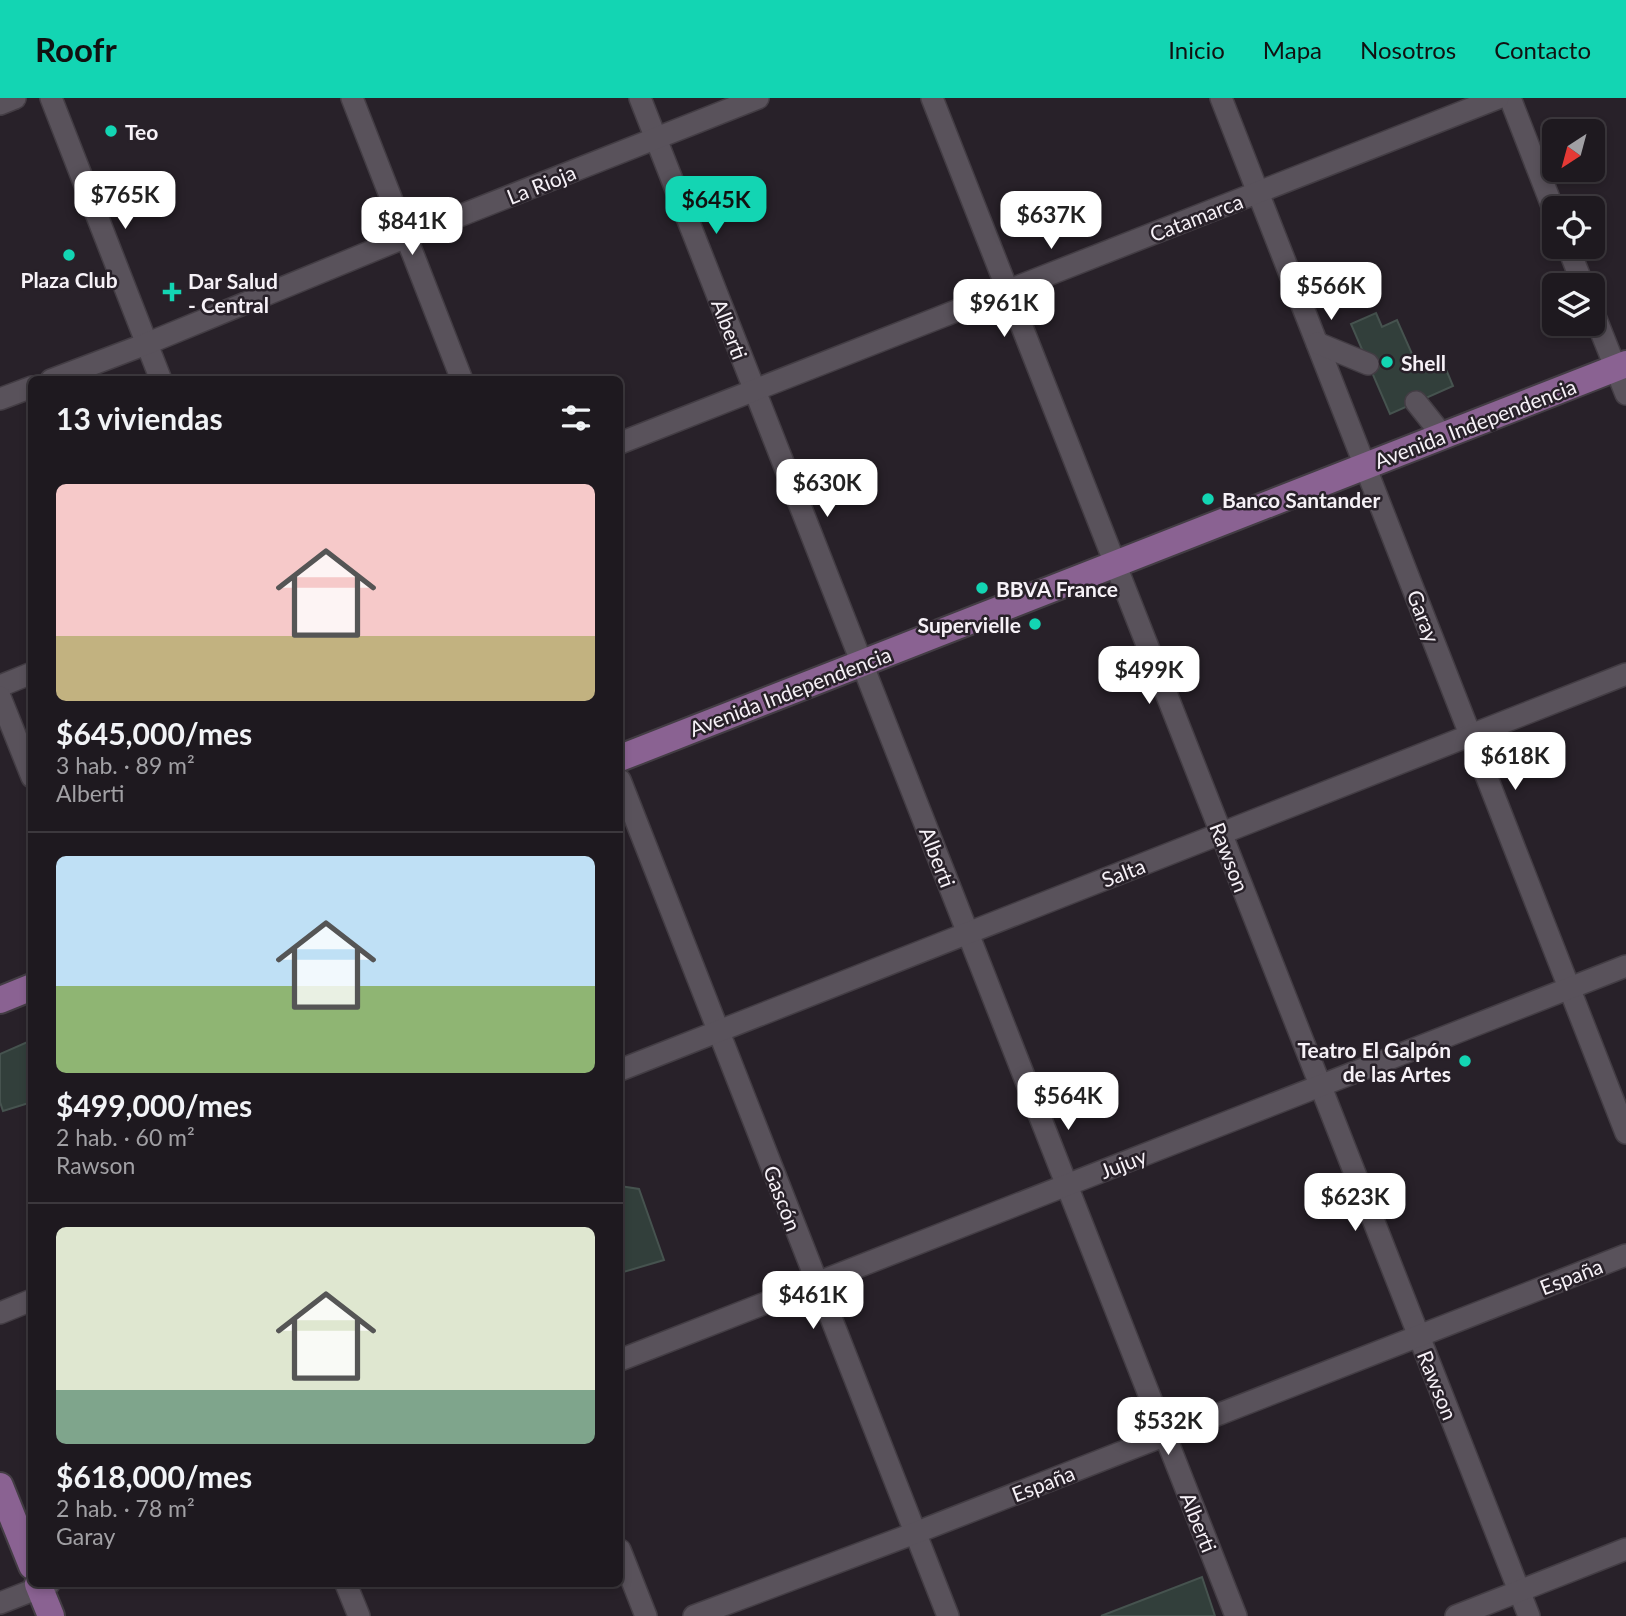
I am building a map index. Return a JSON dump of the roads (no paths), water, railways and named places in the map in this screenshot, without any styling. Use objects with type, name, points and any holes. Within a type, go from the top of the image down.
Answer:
[{"type":"main road","name":"Avenida Independencia","points":[[623,757],[1621,366]]},
{"type":"main road","points":[[0,1000],[28,989]]},
{"type":"main road","points":[[0,1486],[28,1552]]},
{"type":"main road","points":[[42,1587],[51,1616]]},
{"type":"street","points":[[0,104],[15,98]]},
{"type":"street","points":[[51,98],[159,376]]},
{"type":"street","points":[[352,98],[460,376]]},
{"type":"street","name":"Alberti","points":[[640,98],[1236,1616]]},
{"type":"street","name":"La Rioja","points":[[62,376],[758,98]]},
{"type":"street","name":"Rawson","points":[[932,98],[1529,1616]]},
{"type":"street","name":"Garay","points":[[1221,98],[1626,1133]]},
{"type":"street","name":"Catamarca","points":[[623,442],[1498,98]]},
{"type":"street","points":[[1510,98],[1548,196]]},
{"type":"street","points":[[1605,335],[1621,366],[1626,394]]},
{"type":"street","points":[[1317,343],[1368,364]]},
{"type":"street","points":[[0,399],[28,388]]},
{"type":"street","points":[[1416,402],[1443,436]]},
{"type":"street","name":"Salta","points":[[623,1069],[1626,674]]},
{"type":"street","points":[[0,686],[28,675]]},
{"type":"street","points":[[0,697],[28,767]]},
{"type":"street","name":"Gascón","points":[[623,788],[948,1616]]},
{"type":"street","name":"Jujuy","points":[[623,1359],[1626,966]]},
{"type":"street","name":"España","points":[[694,1616],[915,1533],[1626,1255]]},
{"type":"street","points":[[0,1313],[28,1302]]},
{"type":"street","points":[[1456,1616],[1626,1549]]},
{"type":"street","points":[[623,1558],[646,1616]]},
{"type":"street","points":[[0,1603],[28,1587]]},
{"type":"street","points":[[347,1587],[359,1616]]},
{"type":"place","name":"Teo","points":[[111,131]]},
{"type":"place","name":"Plaza Club","points":[[69,255]]},
{"type":"place","name":"Dar Salud - Central","points":[[172,292]]},
{"type":"place","name":"Shell","points":[[1387,362]]},
{"type":"place","name":"Banco Santander","points":[[1208,499]]},
{"type":"place","name":"BBVA France","points":[[982,588]]},
{"type":"place","name":"Supervielle","points":[[1035,624]]},
{"type":"place","name":"Teatro El Galpón de las Artes","points":[[1465,1061]]}]
